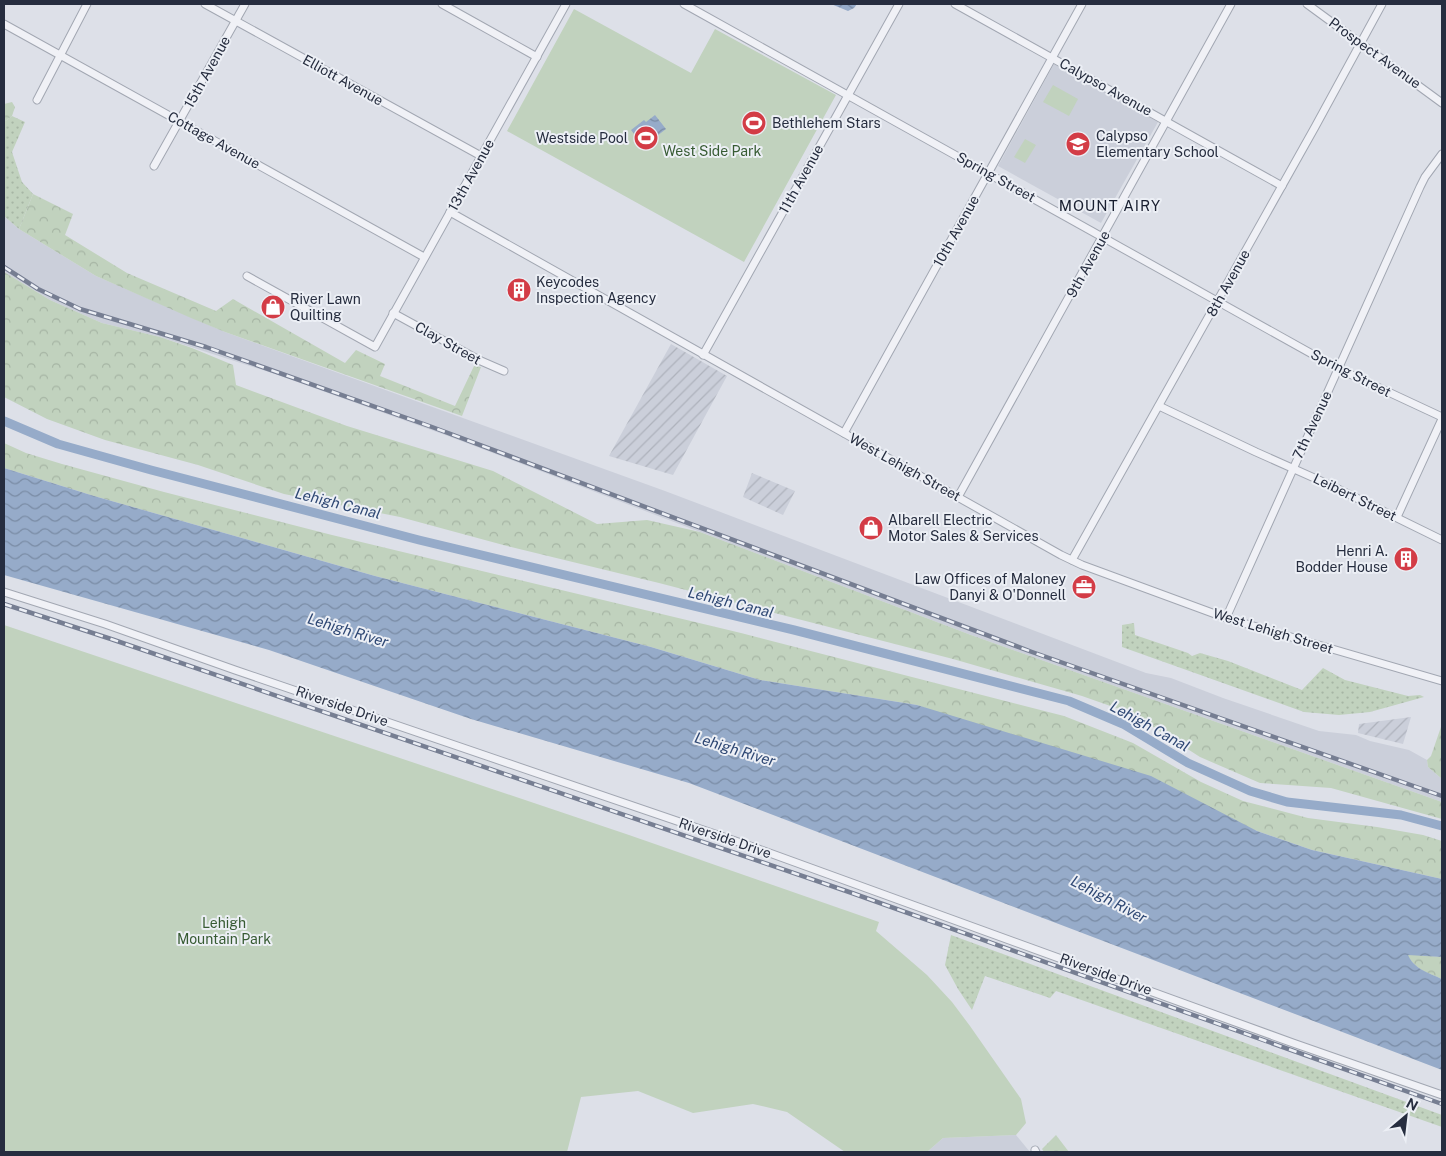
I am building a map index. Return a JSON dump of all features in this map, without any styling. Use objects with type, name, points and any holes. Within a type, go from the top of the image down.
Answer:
[{"type":"street","points":[[37,100],[87,4]]},
{"type":"street","name":"Elliott Avenue","points":[[205,4],[481,156]]},
{"type":"street","name":"15th Avenue","points":[[154,166],[245,4]]},
{"type":"street","points":[[442,4],[537,57]]},
{"type":"street","name":"13th Avenue","points":[[247,276],[375,347],[566,4]]},
{"type":"street","name":"Spring Street","points":[[684,4],[1339,368],[1442,418]]},
{"type":"street","name":"11th Avenue","points":[[704,354],[899,4]]},
{"type":"street","name":"Calypso Avenue","points":[[955,4],[1167,120],[1282,186]]},
{"type":"street","name":"10th Avenue","points":[[844,433],[1082,4]]},
{"type":"street","name":"9th Avenue","points":[[958,497],[1231,4]]},
{"type":"street","name":"Prospect Avenue","points":[[1307,4],[1362,42],[1442,103]]},
{"type":"street","name":"8th Avenue","points":[[1072,560],[1382,4]]},
{"type":"street","name":"Cottage Avenue","points":[[4,24],[424,257]]},
{"type":"street","name":"7th Avenue","points":[[1226,618],[1420,187],[1442,154]]},
{"type":"street","name":"West Lehigh Street","points":[[450,212],[1072,560],[1226,618],[1442,681]]},
{"type":"street","name":"Clay Street","points":[[394,313],[481,361],[504,371]]},
{"type":"street","name":"Leibert Street","points":[[1159,406],[1442,540]]},
{"type":"street","points":[[1397,518],[1442,418]]},
{"type":"street","name":"Riverside Drive","points":[[4,592],[105,624],[753,847],[1293,1043],[1442,1095]]},
{"type":"shaded area","name":"Calypso Elementary School","points":[[1054,64],[1158,122],[1101,223],[998,166]]},
{"type":"shaded area","points":[[4,216],[19,229],[96,276],[225,332],[665,491],[1146,673],[1171,678],[1319,731],[1356,735],[1370,741],[1409,750],[1427,760],[1428,767],[1442,779],[1442,802],[971,635],[448,436],[275,374],[160,337],[102,323],[50,300],[4,272]]},
{"type":"shaded area","points":[[671,344],[727,376],[673,475],[609,456]]},
{"type":"shaded area","points":[[752,473],[795,491],[783,515],[743,497]]},
{"type":"shaded area","points":[[1411,717],[1403,744],[1358,733],[1359,724]]},
{"type":"shaded area","points":[[1016,1135],[1030,1152],[927,1152],[943,1138]]},
{"type":"green space","name":"West Side Park","points":[[574,9],[691,73],[715,29],[836,95],[744,262],[507,131]]},
{"type":"green space","points":[[1053,85],[1078,99],[1069,116],[1043,102]]},
{"type":"green space","points":[[12,102],[15,107],[12,116],[4,122],[4,104]]},
{"type":"green space","points":[[12,116],[25,122],[12,152],[22,182],[33,194],[19,229],[4,216],[4,122]]},
{"type":"green space","points":[[1025,139],[1036,145],[1025,163],[1014,157]]},
{"type":"green space","points":[[33,194],[73,214],[65,235],[127,273],[216,311],[233,299],[345,363],[356,350],[385,364],[380,376],[455,406],[474,366],[481,367],[462,416],[225,332],[96,276],[19,229]]},
{"type":"green space","points":[[4,272],[50,300],[102,323],[160,337],[233,365],[236,385],[347,426],[493,471],[597,524],[647,520],[700,532],[971,635],[1442,802],[1442,819],[1331,788],[1260,783],[1200,757],[1133,714],[1082,696],[953,659],[400,517],[284,494],[198,465],[105,440],[47,419],[4,397]]},
{"type":"green space","points":[[4,443],[26,453],[164,492],[332,535],[741,633],[1064,716],[1133,743],[1201,782],[1243,801],[1308,818],[1377,827],[1423,835],[1442,841],[1442,879],[1312,850],[917,705],[760,680],[651,647],[375,576],[94,496],[4,468]]},
{"type":"green space","points":[[1134,623],[1135,635],[1192,656],[1200,653],[1228,661],[1302,690],[1323,668],[1345,680],[1408,696],[1420,695],[1424,697],[1370,712],[1339,715],[1304,712],[1122,647],[1122,625]]},
{"type":"green space","name":"Lehigh Mountain Park","points":[[4,625],[629,835],[879,922],[876,931],[927,975],[952,1002],[970,1026],[1021,1099],[1026,1123],[1016,1135],[943,1138],[927,1152],[845,1152],[787,1112],[753,1104],[693,1113],[638,1091],[581,1097],[567,1152],[4,1152]]},
{"type":"green space","points":[[1442,724],[1442,779],[1428,767],[1427,760],[1431,756]]},
{"type":"green space","points":[[951,935],[1442,1115],[1442,1127],[1056,991],[1050,998],[985,976],[972,1010],[945,965]]},
{"type":"green space","points":[[1407,954],[1442,957],[1442,979],[1417,967]]},
{"type":"green space","points":[[1056,1135],[1069,1152],[1044,1152],[1042,1149]]},
{"type":"water","points":[[831,4],[857,4],[848,11]]},
{"type":"water","name":"Westside Pool","points":[[655,115],[666,129],[644,146],[631,130],[644,120],[646,122]]},
{"type":"water","name":"Lehigh River","points":[[4,468],[94,496],[375,576],[651,647],[760,680],[917,705],[1151,776],[1257,831],[1312,850],[1442,879],[1442,957],[1408,955],[1418,967],[1442,979],[1442,1070],[689,783],[471,719],[269,650],[4,575]]},
{"type":"waterway","name":"Lehigh Canal","points":[[4,421],[58,444],[151,470],[419,540],[794,630],[1069,701],[1123,724],[1188,763],[1250,791],[1287,802],[1401,815],[1442,826]]},
{"type":"railway","points":[[4,267],[38,289],[80,309],[206,347],[432,427],[1032,652],[1442,796]]},
{"type":"railway","points":[[4,604],[852,893],[1442,1104]]},
{"type":"place","name":"Bethlehem Stars","points":[[754,123]]},
{"type":"place","name":"Westside Pool","points":[[646,138]]},
{"type":"place","name":"Calypso Elementary School","points":[[1078,144]]},
{"type":"place","name":"Keycodes Inspection Agency","points":[[519,290]]},
{"type":"place","name":"River Lawn Quilting","points":[[273,307]]},
{"type":"place","name":"Albarell Electric Motor Sales & Services","points":[[871,528]]},
{"type":"place","name":"Henri A. Bodder House","points":[[1406,559]]},
{"type":"place","name":"Law Offices of Maloney Danyi & O'Donnell","points":[[1084,587]]},
{"type":"district","name":"MOUNT AIRY","points":[[1110,205]]}]
